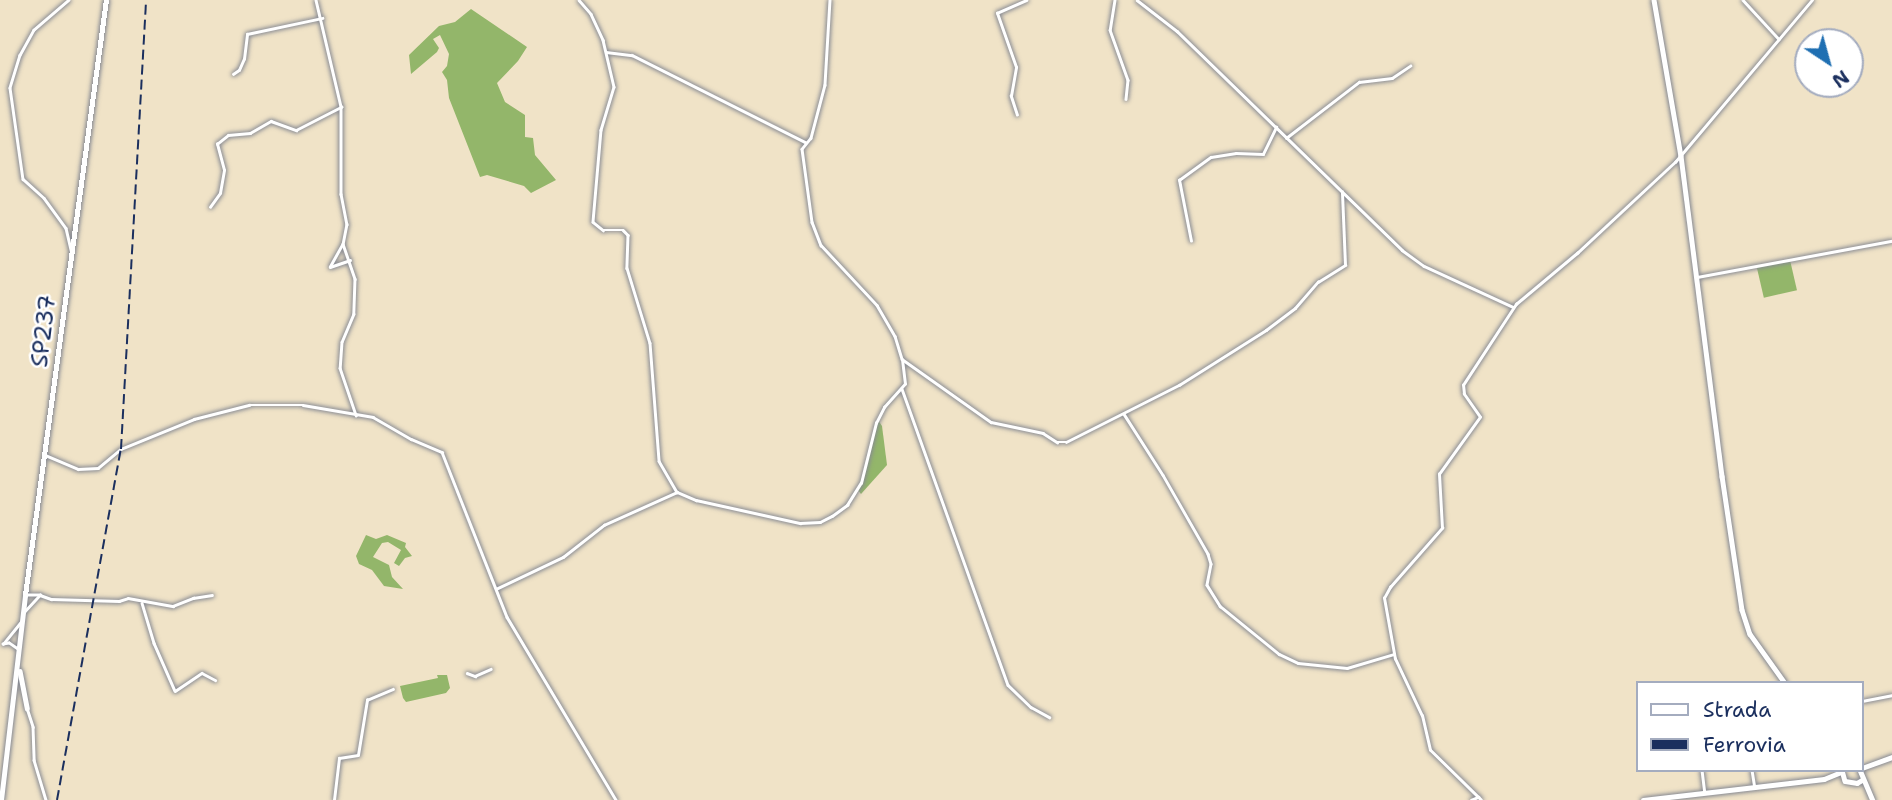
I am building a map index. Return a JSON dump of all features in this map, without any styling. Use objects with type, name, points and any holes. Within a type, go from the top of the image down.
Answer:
[{"type":"main road","name":"SP237","points":[[1,800],[19,667],[25,595],[106,0]]},
{"type":"main road","points":[[1654,0],[1681,156],[1744,618],[1756,643],[1784,681]]},
{"type":"main road","points":[[19,667],[27,708]]},
{"type":"main road","points":[[16,687],[25,691]]},
{"type":"main road","points":[[16,687],[27,708]]},
{"type":"main road","points":[[15,701],[22,701],[27,708]]},
{"type":"main road","points":[[1864,768],[1892,757]]},
{"type":"main road","points":[[1852,783],[1863,778],[1880,763]]},
{"type":"main road","points":[[1824,779],[1840,772]]},
{"type":"main road","points":[[1842,772],[1845,781]]},
{"type":"main road","points":[[1862,772],[1872,798]]},
{"type":"main road","points":[[1643,800],[1824,779],[1852,783],[1872,798]]},
{"type":"street","points":[[69,0],[34,30],[24,47],[10,88],[23,179],[44,198],[66,228],[67,245],[72,251]]},
{"type":"street","points":[[316,0],[341,107],[341,194],[346,225],[343,244],[330,267],[350,260]]},
{"type":"street","points":[[579,0],[591,14],[606,52],[613,96],[601,130],[593,222],[603,230],[622,230],[628,235],[627,268],[650,343],[659,461],[677,492],[696,500],[807,524],[825,520],[847,505],[858,490],[876,423],[884,407],[905,384],[902,359],[893,331],[877,305],[821,245],[807,203],[802,156],[806,142],[811,138],[825,85],[830,0]]},
{"type":"street","points":[[1017,115],[1011,102],[1016,67],[996,13],[1026,0]]},
{"type":"street","points":[[1115,0],[1110,30],[1128,80],[1126,99]]},
{"type":"street","points":[[1137,0],[1177,31],[1402,250],[1424,266],[1513,307]]},
{"type":"street","points":[[1743,0],[1779,39]]},
{"type":"street","points":[[1479,798],[1430,750],[1422,716],[1394,654],[1385,594],[1442,528],[1439,474],[1480,417],[1464,394],[1463,385],[1513,307],[1595,237],[1681,156],[1812,0]]},
{"type":"street","points":[[233,74],[239,70],[244,59],[247,34],[322,18]]},
{"type":"street","points":[[606,52],[632,55],[806,142]]},
{"type":"street","points":[[1286,138],[1359,82],[1392,78],[1410,66]]},
{"type":"street","points":[[210,207],[220,193],[224,170],[218,144],[228,135],[250,134],[271,121],[296,130],[341,107]]},
{"type":"street","points":[[1191,241],[1179,180],[1211,157],[1236,153],[1263,154],[1276,127]]},
{"type":"street","points":[[902,359],[984,418],[1043,433],[1057,442],[1091,431],[1188,380],[1272,327],[1295,308],[1318,282],[1343,268],[1342,192]]},
{"type":"street","points":[[1697,277],[1892,241]]},
{"type":"street","points":[[343,244],[355,279],[354,314],[342,342],[340,368],[356,415]]},
{"type":"street","points":[[902,390],[1008,685],[1031,707],[1049,717]]},
{"type":"street","points":[[45,455],[78,469],[98,468],[121,449],[194,419],[249,405],[303,405],[373,417],[411,439],[442,452],[507,617],[616,800]]},
{"type":"street","points":[[1124,414],[1208,554],[1211,564],[1206,585],[1220,606],[1279,654],[1297,663],[1347,668],[1394,654]]},
{"type":"street","points":[[496,589],[563,557],[604,525],[677,492]]},
{"type":"street","points":[[25,595],[40,595],[51,599],[119,601],[128,598],[142,603],[173,606],[193,598],[212,595]]},
{"type":"street","points":[[23,612],[40,595]]},
{"type":"street","points":[[142,603],[154,643],[175,691],[202,673],[215,680]]},
{"type":"street","points":[[2,645],[23,620]]},
{"type":"street","points":[[9,637],[21,636]]},
{"type":"street","points":[[2,645],[21,636]]},
{"type":"street","points":[[9,643],[19,651]]},
{"type":"street","points":[[467,673],[475,676],[491,669]]},
{"type":"street","points":[[334,800],[339,758],[359,755],[367,701],[393,689]]},
{"type":"street","points":[[1864,701],[1892,695]]},
{"type":"street","points":[[27,708],[33,727],[34,760],[46,800]]},
{"type":"street","points":[[355,735],[361,736]]},
{"type":"street","points":[[1702,772],[1705,793]]},
{"type":"street","points":[[1752,772],[1755,788]]},
{"type":"street","points":[[1471,800],[1479,798]]},
{"type":"green space","points":[[471,9],[527,47],[497,83],[505,102],[525,115],[525,137],[533,138],[535,155],[556,180],[531,193],[524,186],[487,175],[480,177],[449,98],[447,80],[442,72],[447,66],[449,54],[440,35],[433,39],[439,48],[437,52],[411,74],[409,55],[439,26],[455,22]]},
{"type":"green space","points":[[1790,260],[1797,290],[1764,298],[1757,268]]},
{"type":"green space","points":[[878,420],[882,426],[887,465],[861,494],[858,490]]},
{"type":"green space","points":[[366,535],[376,539],[387,535],[406,543],[405,547],[412,556],[405,558],[399,566],[394,563],[401,550],[388,542],[382,543],[373,557],[389,565],[392,577],[403,589],[384,586],[372,570],[359,564],[356,556]]},
{"type":"green space","points":[[437,675],[447,675],[450,688],[446,693],[406,702],[400,686],[438,678]]},
{"type":"railway","points":[[57,800],[121,449],[146,0]]}]
